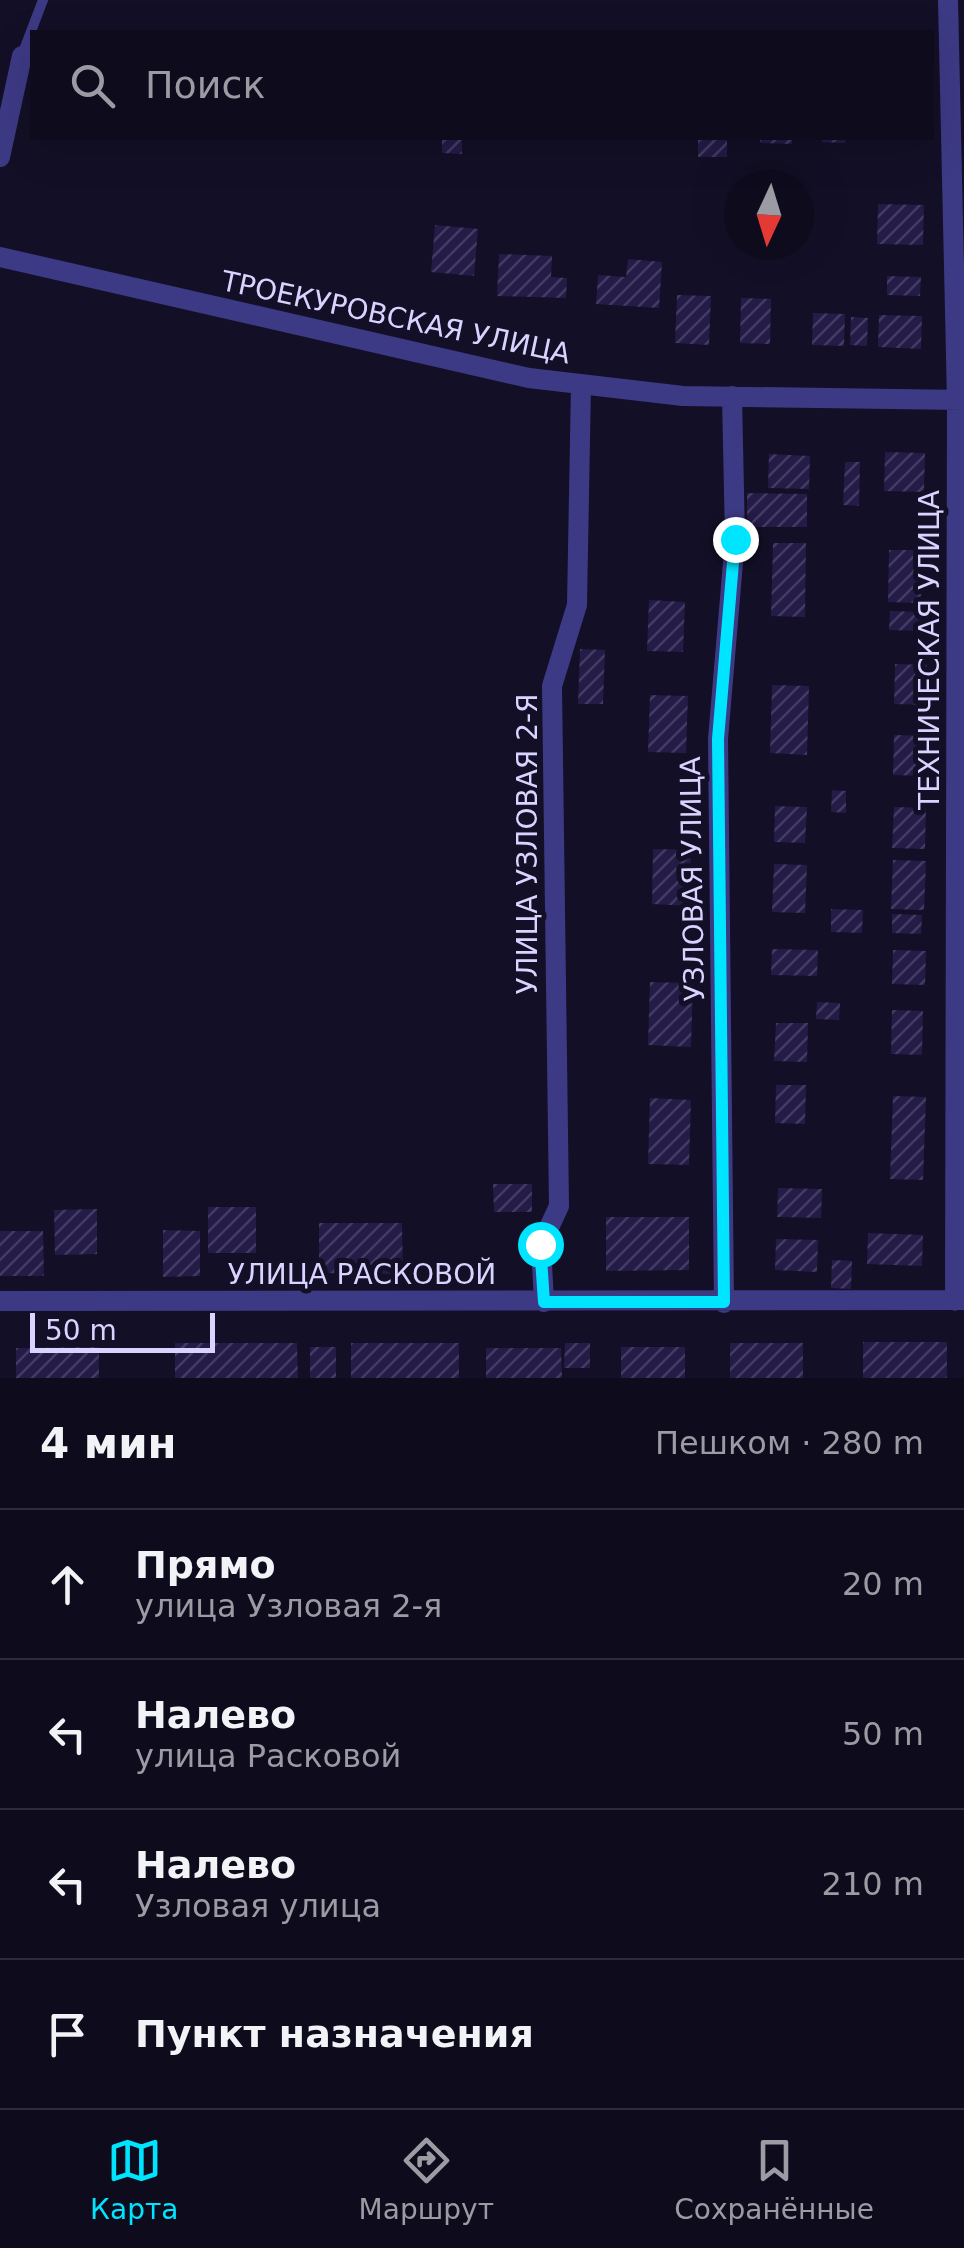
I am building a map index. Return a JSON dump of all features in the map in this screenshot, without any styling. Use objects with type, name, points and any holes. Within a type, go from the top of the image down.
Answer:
[{"type":"street","name":"ТЕХНИЧЕСКАЯ УЛИЦА","points":[[948,0],[940,74],[960,400],[959,1301]]},
{"type":"street","points":[[0,157],[27,56]]},
{"type":"street","name":"ТРОЕКУРОВСКАЯ УЛИЦА","points":[[0,257],[528,378],[683,396],[960,400]]},
{"type":"street","name":"УЛИЦА УЗЛОВАЯ 2-Я","points":[[544,1302],[540,1244],[559,1206],[552,686],[577,605],[581,384]]},
{"type":"street","name":"УЗЛОВАЯ УЛИЦА","points":[[724,1302],[718,739],[735,539],[732,396]]},
{"type":"street","name":"УЛИЦА РАСКОВОЙ","points":[[0,1301],[959,1301]]},
{"type":"lane","points":[[34,30],[43,0]]},
{"type":"building","points":[[442,140],[462,140],[462,154],[442,153]]},
{"type":"building","points":[[698,140],[727,140],[727,157],[698,157]]},
{"type":"building","points":[[760,140],[792,140],[792,144]]},
{"type":"building","points":[[878,204],[924,205],[923,245],[877,244]]},
{"type":"building","points":[[435,225],[478,229],[474,276],[431,272]]},
{"type":"building","points":[[499,254],[552,256],[551,277],[567,278],[566,298],[497,296]]},
{"type":"building","points":[[628,259],[662,262],[659,308],[596,304],[598,275],[626,277]]},
{"type":"building","points":[[887,276],[921,277],[920,296],[887,295]]},
{"type":"building","points":[[677,295],[711,296],[709,345],[675,343]]},
{"type":"building","points":[[741,298],[771,299],[770,344],[740,343]]},
{"type":"building","points":[[813,313],[845,314],[844,346],[812,345]]},
{"type":"building","points":[[879,315],[922,316],[921,349],[878,347]]},
{"type":"building","points":[[851,317],[868,318],[867,346],[850,345]]},
{"type":"building","points":[[885,452],[925,453],[924,492],[884,491]]},
{"type":"building","points":[[769,454],[810,456],[809,489],[768,488]]},
{"type":"building","points":[[845,462],[860,462],[859,506],[843,505]]},
{"type":"building","points":[[747,493],[807,494],[807,527],[747,527]]},
{"type":"building","points":[[773,543],[806,543],[805,617],[771,616]]},
{"type":"building","points":[[889,550],[922,550],[921,603],[888,602]]},
{"type":"building","points":[[649,600],[685,602],[683,652],[647,651]]},
{"type":"building","points":[[890,611],[923,612],[923,631],[889,630]]},
{"type":"building","points":[[580,649],[605,650],[603,704],[578,704]]},
{"type":"building","points":[[895,664],[927,665],[925,705],[894,704]]},
{"type":"building","points":[[772,685],[809,686],[807,755],[770,753]]},
{"type":"building","points":[[650,695],[688,696],[686,753],[648,752]]},
{"type":"building","points":[[894,735],[927,736],[926,776],[893,775]]},
{"type":"building","points":[[832,790],[846,791],[846,813],[831,812]]},
{"type":"building","points":[[775,806],[807,807],[805,843],[774,842]]},
{"type":"building","points":[[894,807],[926,808],[925,849],[892,848]]},
{"type":"building","points":[[653,849],[691,850],[689,906],[652,904]]},
{"type":"building","points":[[893,860],[926,861],[924,910],[891,909]]},
{"type":"building","points":[[774,864],[807,865],[805,913],[772,912]]},
{"type":"building","points":[[831,909],[863,910],[862,933],[831,932]]},
{"type":"building","points":[[892,914],[922,915],[921,934],[892,933]]},
{"type":"building","points":[[772,949],[818,950],[817,976],[771,975]]},
{"type":"building","points":[[893,950],[926,951],[925,985],[892,984]]},
{"type":"building","points":[[650,982],[693,983],[691,1047],[648,1045]]},
{"type":"building","points":[[817,1002],[840,1003],[839,1020],[816,1019]]},
{"type":"building","points":[[892,1010],[923,1011],[922,1055],[891,1054]]},
{"type":"building","points":[[776,1023],[808,1023],[807,1062],[774,1061]]},
{"type":"building","points":[[776,1085],[806,1085],[805,1124],[775,1123]]},
{"type":"building","points":[[893,1096],[926,1097],[923,1180],[890,1179]]},
{"type":"building","points":[[650,1098],[691,1100],[689,1165],[648,1164]]},
{"type":"building","points":[[493,1184],[532,1184],[532,1212],[494,1212]]},
{"type":"building","points":[[778,1188],[822,1189],[821,1218],[777,1217]]},
{"type":"building","points":[[208,1207],[256,1207],[256,1253],[208,1253]]},
{"type":"building","points":[[97,1209],[97,1254],[55,1255],[54,1210]]},
{"type":"building","points":[[606,1217],[689,1217],[689,1270],[606,1271]]},
{"type":"building","points":[[319,1223],[402,1223],[403,1274],[319,1273]]},
{"type":"building","points":[[163,1230],[200,1231],[200,1276],[163,1277]]},
{"type":"building","points":[[0,1231],[43,1231],[44,1276],[0,1276]]},
{"type":"building","points":[[868,1233],[923,1235],[922,1266],[867,1264]]},
{"type":"building","points":[[776,1239],[818,1240],[817,1272],[775,1270]]},
{"type":"building","points":[[832,1260],[852,1261],[851,1289],[831,1288]]},
{"type":"building","points":[[863,1342],[947,1342],[947,1378],[863,1378]]},
{"type":"building","points":[[175,1343],[297,1343],[298,1378],[175,1378]]},
{"type":"building","points":[[351,1343],[459,1343],[459,1378],[351,1378]]},
{"type":"building","points":[[565,1343],[590,1343],[590,1368],[564,1368]]},
{"type":"building","points":[[730,1343],[803,1343],[803,1378],[730,1378]]},
{"type":"building","points":[[99,1347],[99,1378],[16,1378],[16,1348]]},
{"type":"building","points":[[310,1347],[336,1347],[336,1378],[310,1378]]},
{"type":"building","points":[[621,1347],[685,1347],[685,1378],[621,1378]]},
{"type":"building","points":[[486,1348],[561,1348],[562,1378],[486,1378]]},
{"type":"route","points":[[540,1244],[544,1302],[724,1302],[718,739],[735,539]]}]
